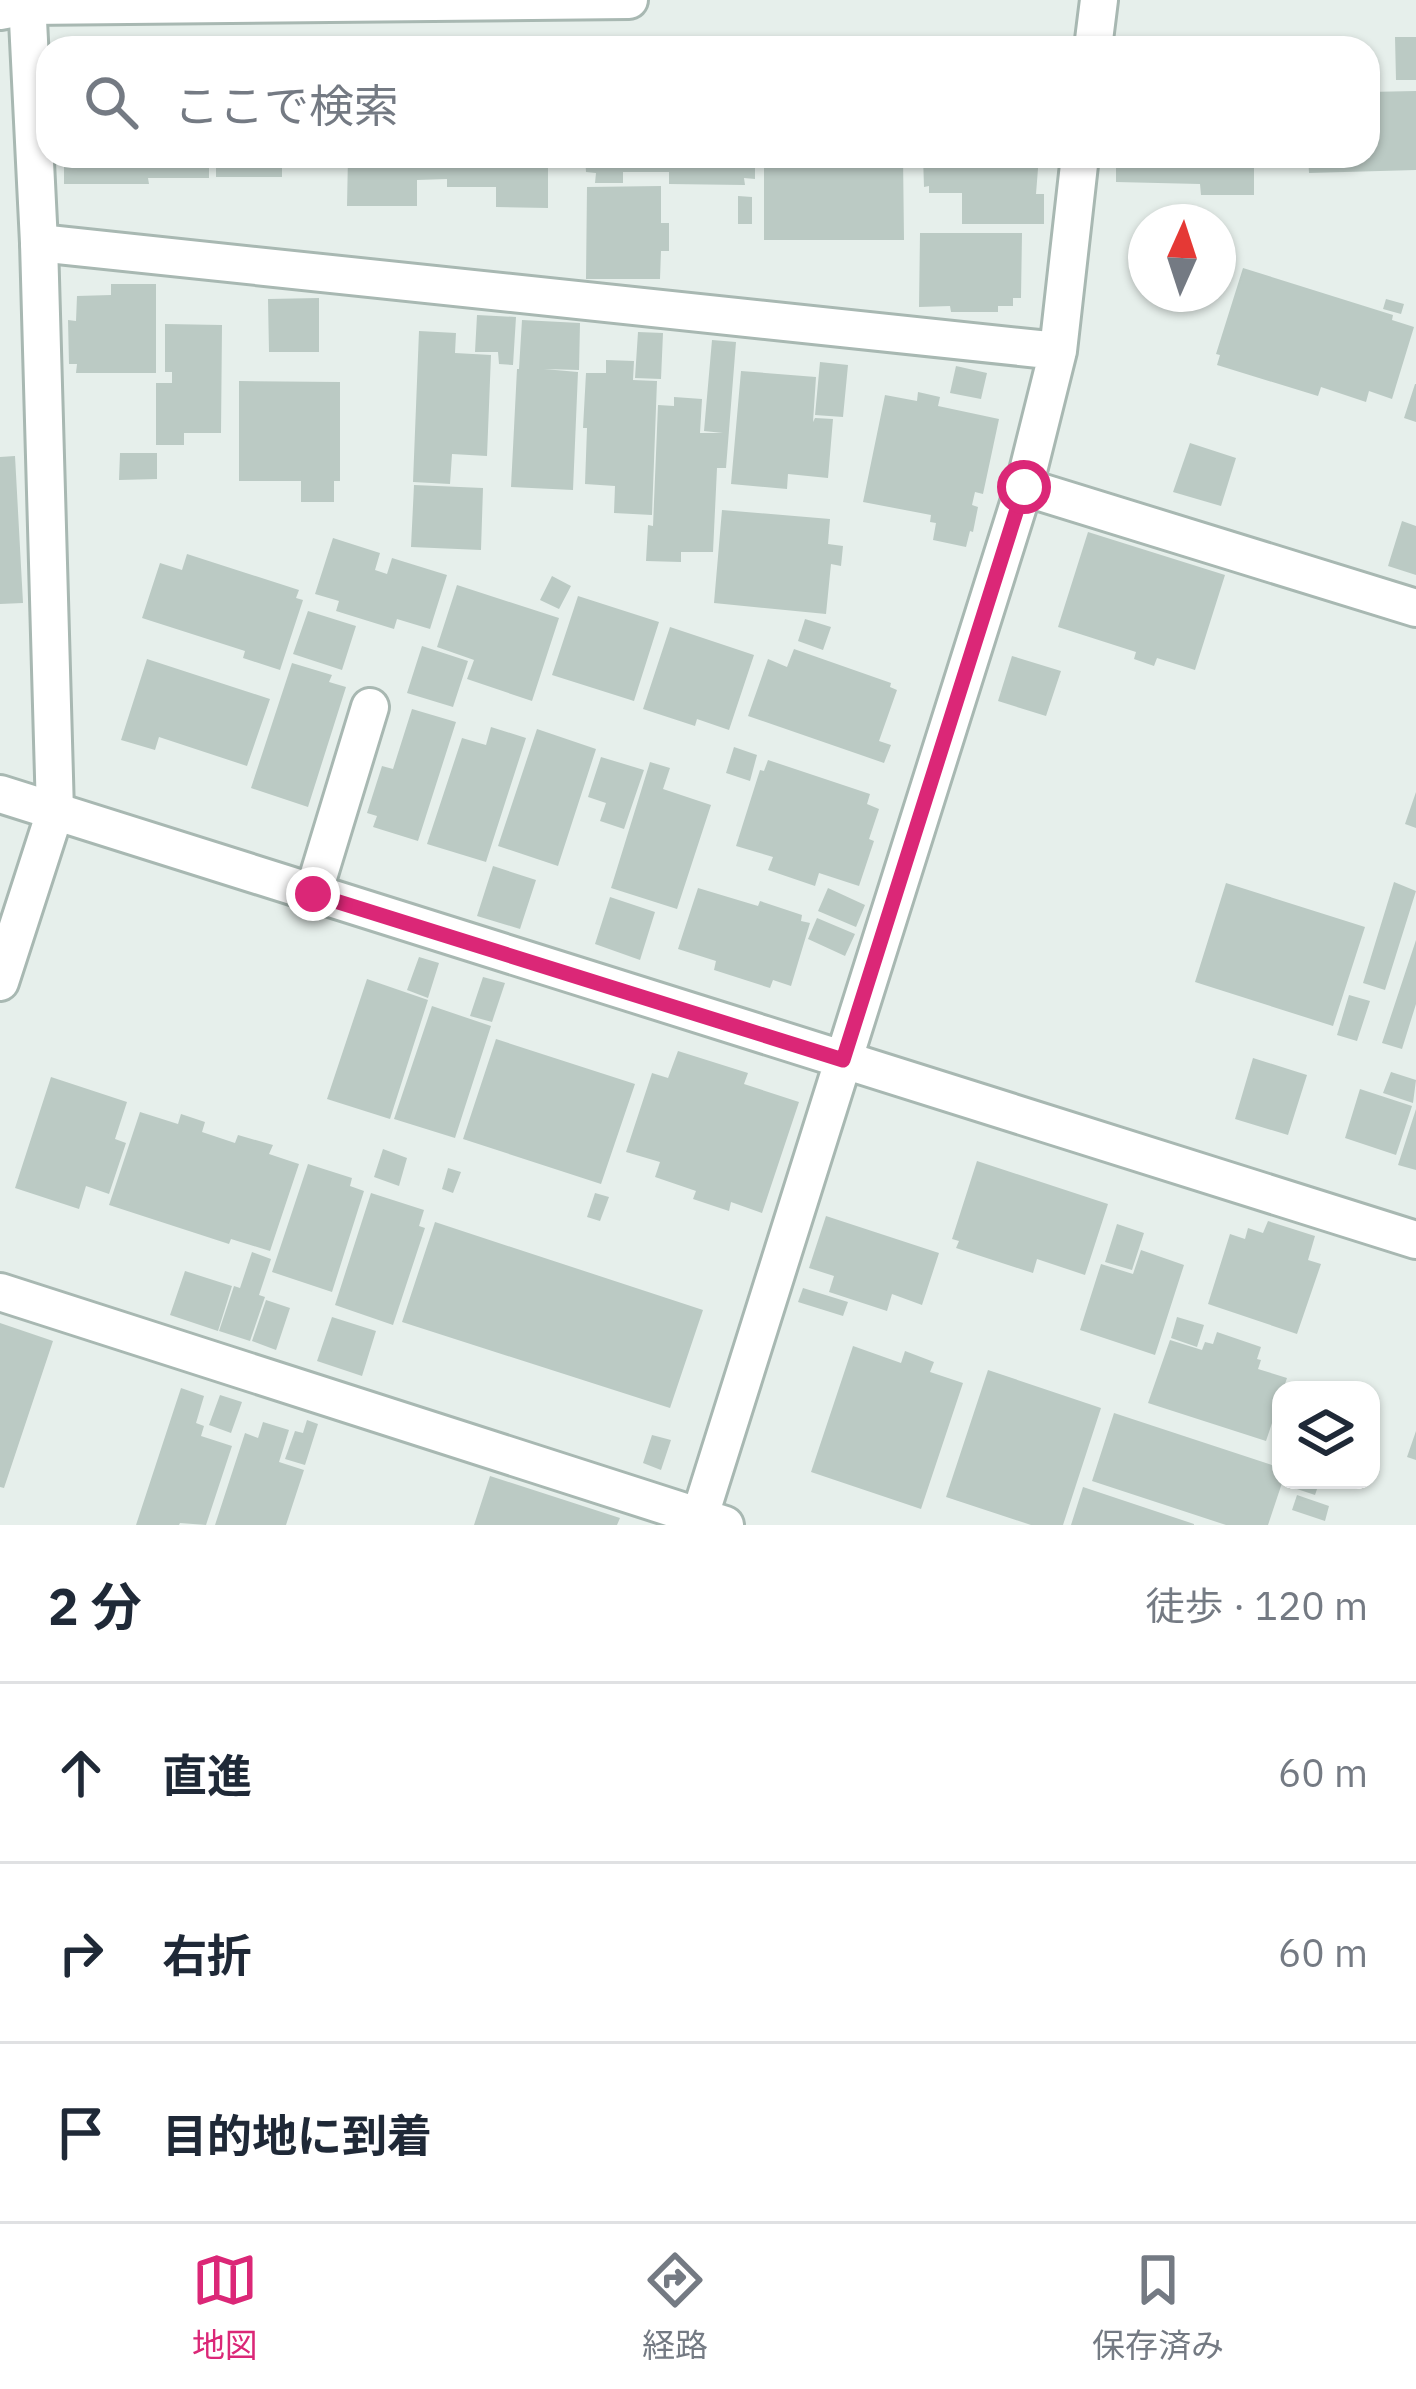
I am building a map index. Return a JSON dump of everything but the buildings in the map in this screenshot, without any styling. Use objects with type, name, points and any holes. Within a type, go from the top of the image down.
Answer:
[{"type":"street","points":[[0,982],[55,812],[39,243],[18,6],[629,0]]},
{"type":"street","points":[[1094,36],[1099,0]]},
{"type":"street","points":[[0,1292],[707,1522],[843,1060],[1024,487],[1058,351],[1079,168]]},
{"type":"street","points":[[39,243],[1058,351]]},
{"type":"street","points":[[1024,487],[1416,608]]},
{"type":"street","points":[[313,894],[370,707]]},
{"type":"street","points":[[0,794],[1416,1240]]},
{"type":"route","points":[[313,894],[843,1060],[1024,487]]}]
